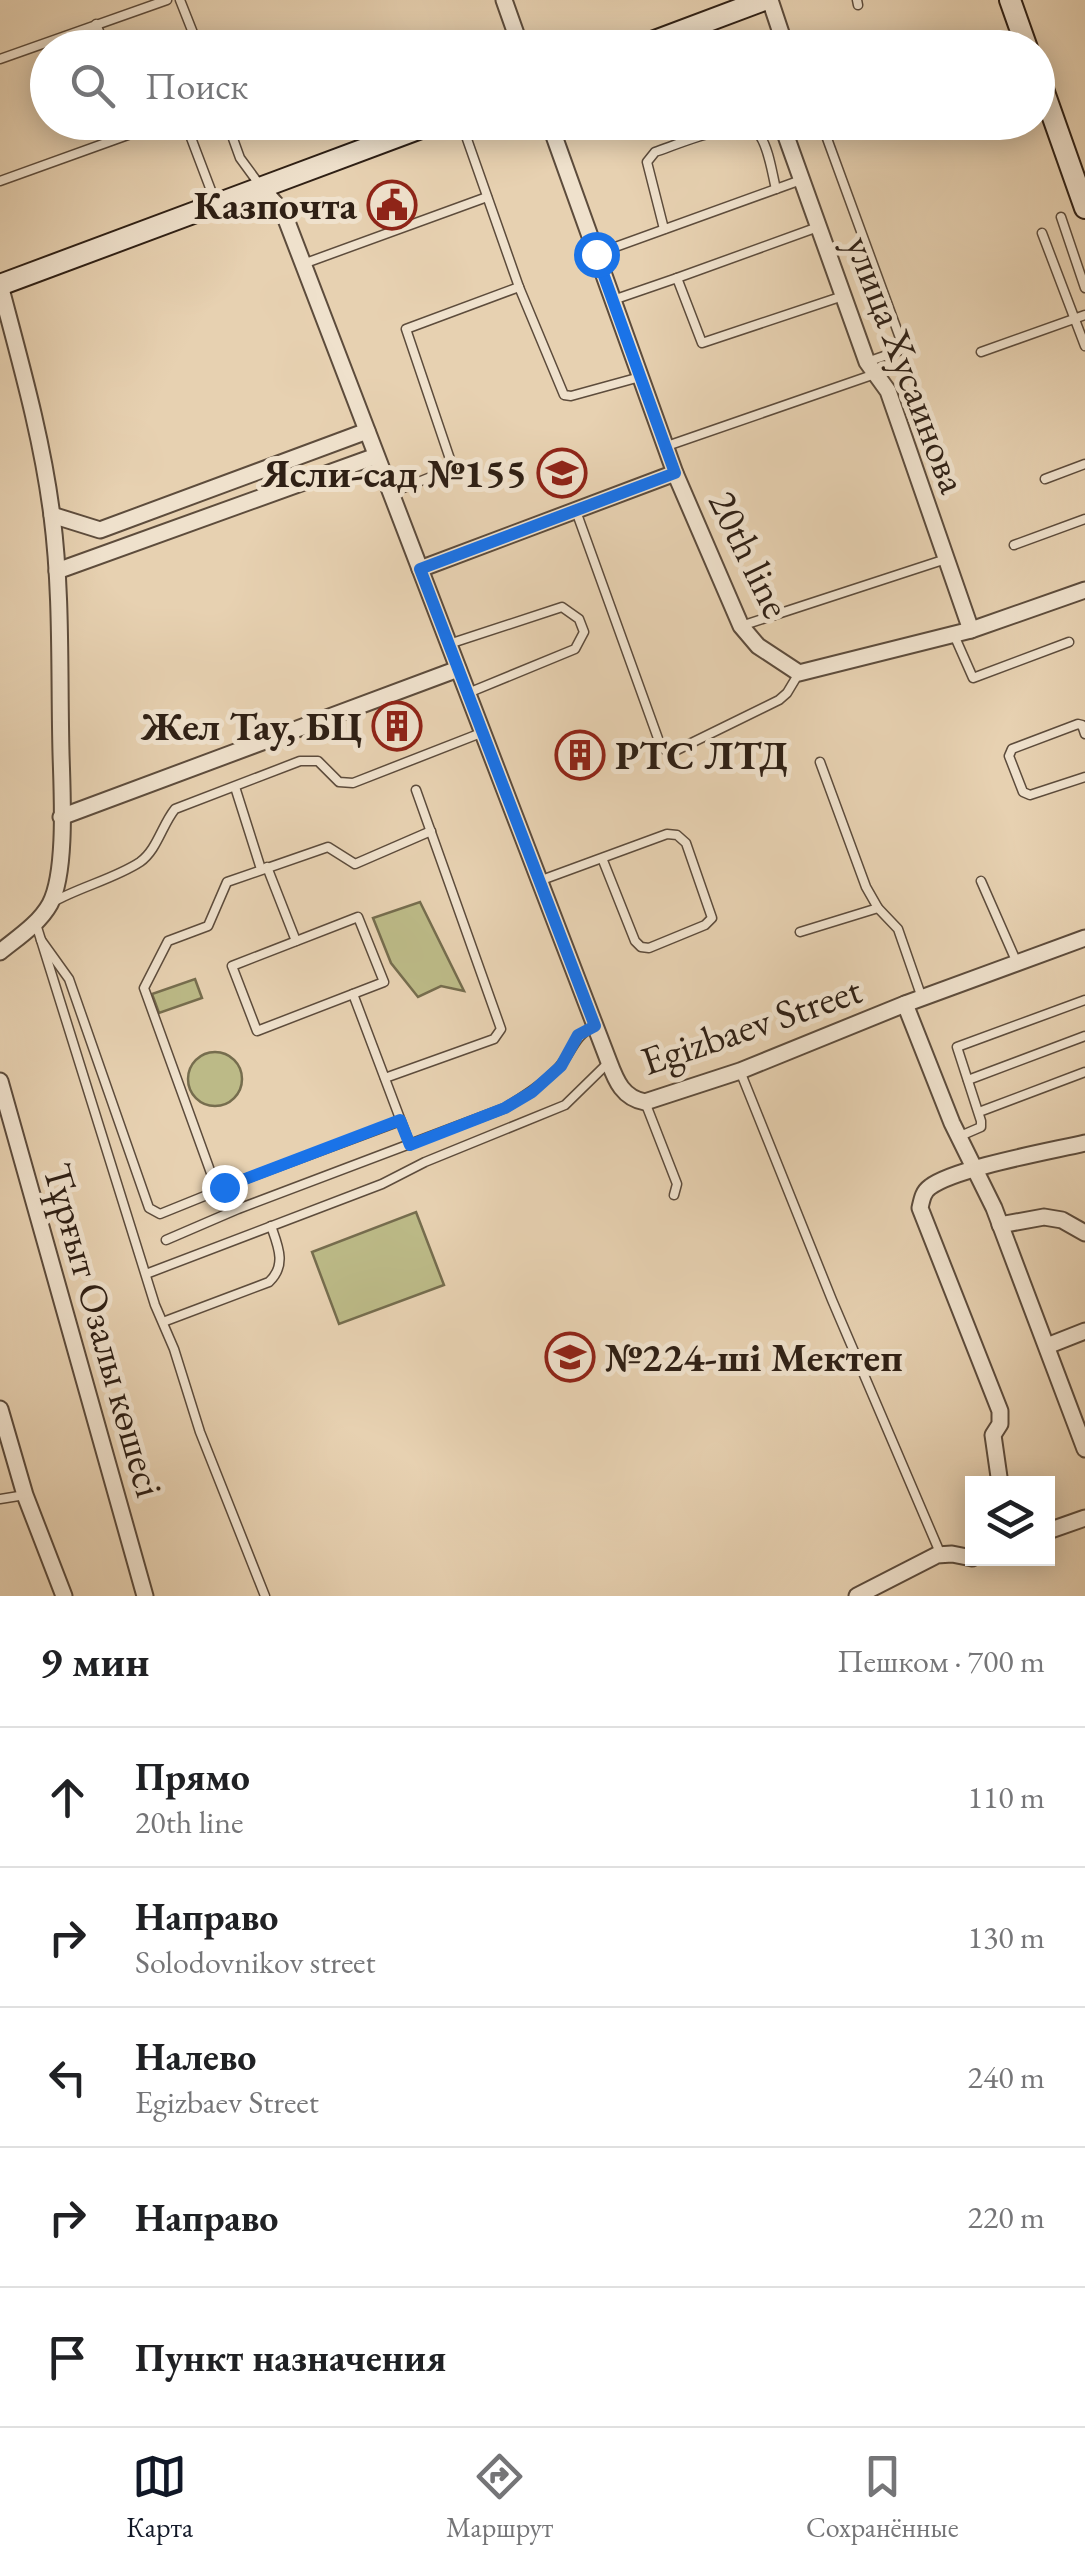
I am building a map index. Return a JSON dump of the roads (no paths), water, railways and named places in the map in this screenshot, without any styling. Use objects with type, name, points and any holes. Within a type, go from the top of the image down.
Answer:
[{"type":"main road","points":[[685,30],[767,0]]},
{"type":"main road","points":[[1010,0],[1021,30]]},
{"type":"main road","points":[[1055,124],[1085,208]]},
{"type":"main road","points":[[0,285],[389,140]]},
{"type":"street","points":[[504,0],[515,30]]},
{"type":"street","points":[[767,0],[780,30]]},
{"type":"street","name":"20th line","points":[[555,140],[675,473],[741,626],[758,646],[792,669]]},
{"type":"street","name":"улица Хусаинова","points":[[787,140],[871,368],[888,391],[971,630]]},
{"type":"street","name":"Egizbaev Street","points":[[262,188],[284,214],[304,264],[608,1062],[622,1089],[644,1102],[740,1071],[905,1004],[1085,938]]},
{"type":"street","points":[[0,285],[34,413],[52,515],[57,571],[61,817],[59,878],[50,904],[36,922],[0,952]]},
{"type":"street","points":[[52,515],[100,530],[367,431]]},
{"type":"street","points":[[57,571],[376,456]]},
{"type":"street","points":[[420,569],[675,473]]},
{"type":"street","points":[[100,530],[107,553]]},
{"type":"street","points":[[792,669],[954,635],[1085,590]]},
{"type":"street","points":[[61,817],[458,669]]},
{"type":"street","points":[[905,1004],[958,1137],[1000,1225],[1047,1346],[1080,1417],[1085,1449]]},
{"type":"street","name":"Тұрғыт Озалы көшесі","points":[[0,1082],[145,1596]]},
{"type":"street","points":[[999,1476],[993,1435],[1000,1424],[1000,1411],[920,1208],[923,1195],[932,1185],[974,1170],[1085,1143]]},
{"type":"street","points":[[1000,1225],[1044,1217],[1062,1220],[1085,1233]]},
{"type":"street","points":[[1047,1346],[1085,1331]]},
{"type":"street","points":[[0,1410],[25,1495],[64,1596]]},
{"type":"street","points":[[1055,1529],[1085,1518]]},
{"type":"street","points":[[865,1594],[941,1555],[965,1557]]},
{"type":"lane","points":[[80,30],[167,0]]},
{"type":"lane","points":[[180,0],[191,30]]},
{"type":"lane","points":[[96,24],[98,30]]},
{"type":"lane","points":[[0,59],[30,48]]},
{"type":"lane","points":[[0,181],[103,140]]},
{"type":"lane","points":[[192,140],[217,205]]},
{"type":"lane","points":[[234,140],[240,158],[262,188]]},
{"type":"lane","points":[[467,140],[519,287],[564,395],[640,376]]},
{"type":"lane","points":[[664,229],[647,162],[655,152],[692,140]]},
{"type":"lane","points":[[761,140],[776,189]]},
{"type":"lane","points":[[666,446],[871,368],[904,350],[828,140]]},
{"type":"lane","points":[[596,254],[801,180]]},
{"type":"lane","points":[[304,264],[487,197]]},
{"type":"lane","points":[[1061,217],[1085,288]]},
{"type":"lane","points":[[614,300],[818,227]]},
{"type":"lane","points":[[1042,234],[1085,346]]},
{"type":"lane","points":[[677,278],[702,343],[844,296]]},
{"type":"lane","points":[[392,493],[452,468],[406,329],[519,287]]},
{"type":"lane","points":[[981,352],[1085,316]]},
{"type":"lane","points":[[1045,480],[1085,464]]},
{"type":"lane","points":[[576,511],[660,744],[666,750],[675,751],[778,700],[787,694],[792,669]]},
{"type":"lane","points":[[1014,545],[1085,519]]},
{"type":"lane","points":[[741,626],[946,559]]},
{"type":"lane","points":[[449,644],[562,607],[579,619],[584,632],[575,648],[468,693]]},
{"type":"lane","points":[[954,635],[973,678],[1069,642]]},
{"type":"lane","points":[[1085,734],[1082,724],[1078,724],[1012,749],[1010,756],[1023,792],[1030,795],[1085,776]]},
{"type":"lane","points":[[50,904],[141,861],[156,844],[163,825],[175,810],[300,761],[318,761],[339,782],[352,783],[481,732]]},
{"type":"lane","points":[[820,762],[842,827],[878,908],[898,929],[922,998]]},
{"type":"lane","points":[[235,787],[296,941]]},
{"type":"lane","points":[[384,1078],[494,1039],[501,1029],[416,790]]},
{"type":"lane","points":[[41,940],[69,979],[149,1208],[160,1214],[212,1193],[216,1182],[144,988],[168,941],[208,926],[226,882],[328,847],[354,864],[432,832]]},
{"type":"lane","points":[[539,882],[602,858],[667,834],[678,835],[686,843],[712,918],[705,925],[648,948],[641,947],[635,942],[602,858]]},
{"type":"lane","points":[[981,882],[1017,963]]},
{"type":"lane","points":[[800,932],[878,908]]},
{"type":"lane","points":[[358,916],[384,982],[257,1031],[232,966],[296,941],[358,916]]},
{"type":"lane","points":[[36,922],[162,1322],[200,1432],[265,1596]]},
{"type":"lane","points":[[353,994],[410,1145]]},
{"type":"lane","points":[[958,1137],[981,1127],[957,1048],[1085,1000]]},
{"type":"lane","points":[[166,1240],[505,1108],[532,1092],[561,1066],[578,1035],[595,1026]]},
{"type":"lane","points":[[968,1080],[1085,1036]]},
{"type":"lane","points":[[146,1274],[382,1184],[425,1162],[565,1105],[608,1062]]},
{"type":"lane","points":[[740,1071],[941,1555]]},
{"type":"lane","points":[[979,1112],[1085,1072]]},
{"type":"lane","points":[[644,1102],[677,1184],[674,1195]]},
{"type":"lane","points":[[238,1209],[223,1205],[219,1192],[224,1187],[400,1120]]},
{"type":"lane","points":[[162,1322],[270,1282],[276,1276],[281,1257],[271,1226]]},
{"type":"lane","points":[[0,1499],[25,1495]]},
{"type":"place","name":"Казпочта","points":[[392,205]]},
{"type":"place","name":"Ясли-сад №155","points":[[562,473]]},
{"type":"place","name":"Жел Тау, БЦ","points":[[397,726]]},
{"type":"place","name":"РТС ЛТД","points":[[580,755]]},
{"type":"place","name":"№224-ші Мектеп","points":[[570,1357]]}]
